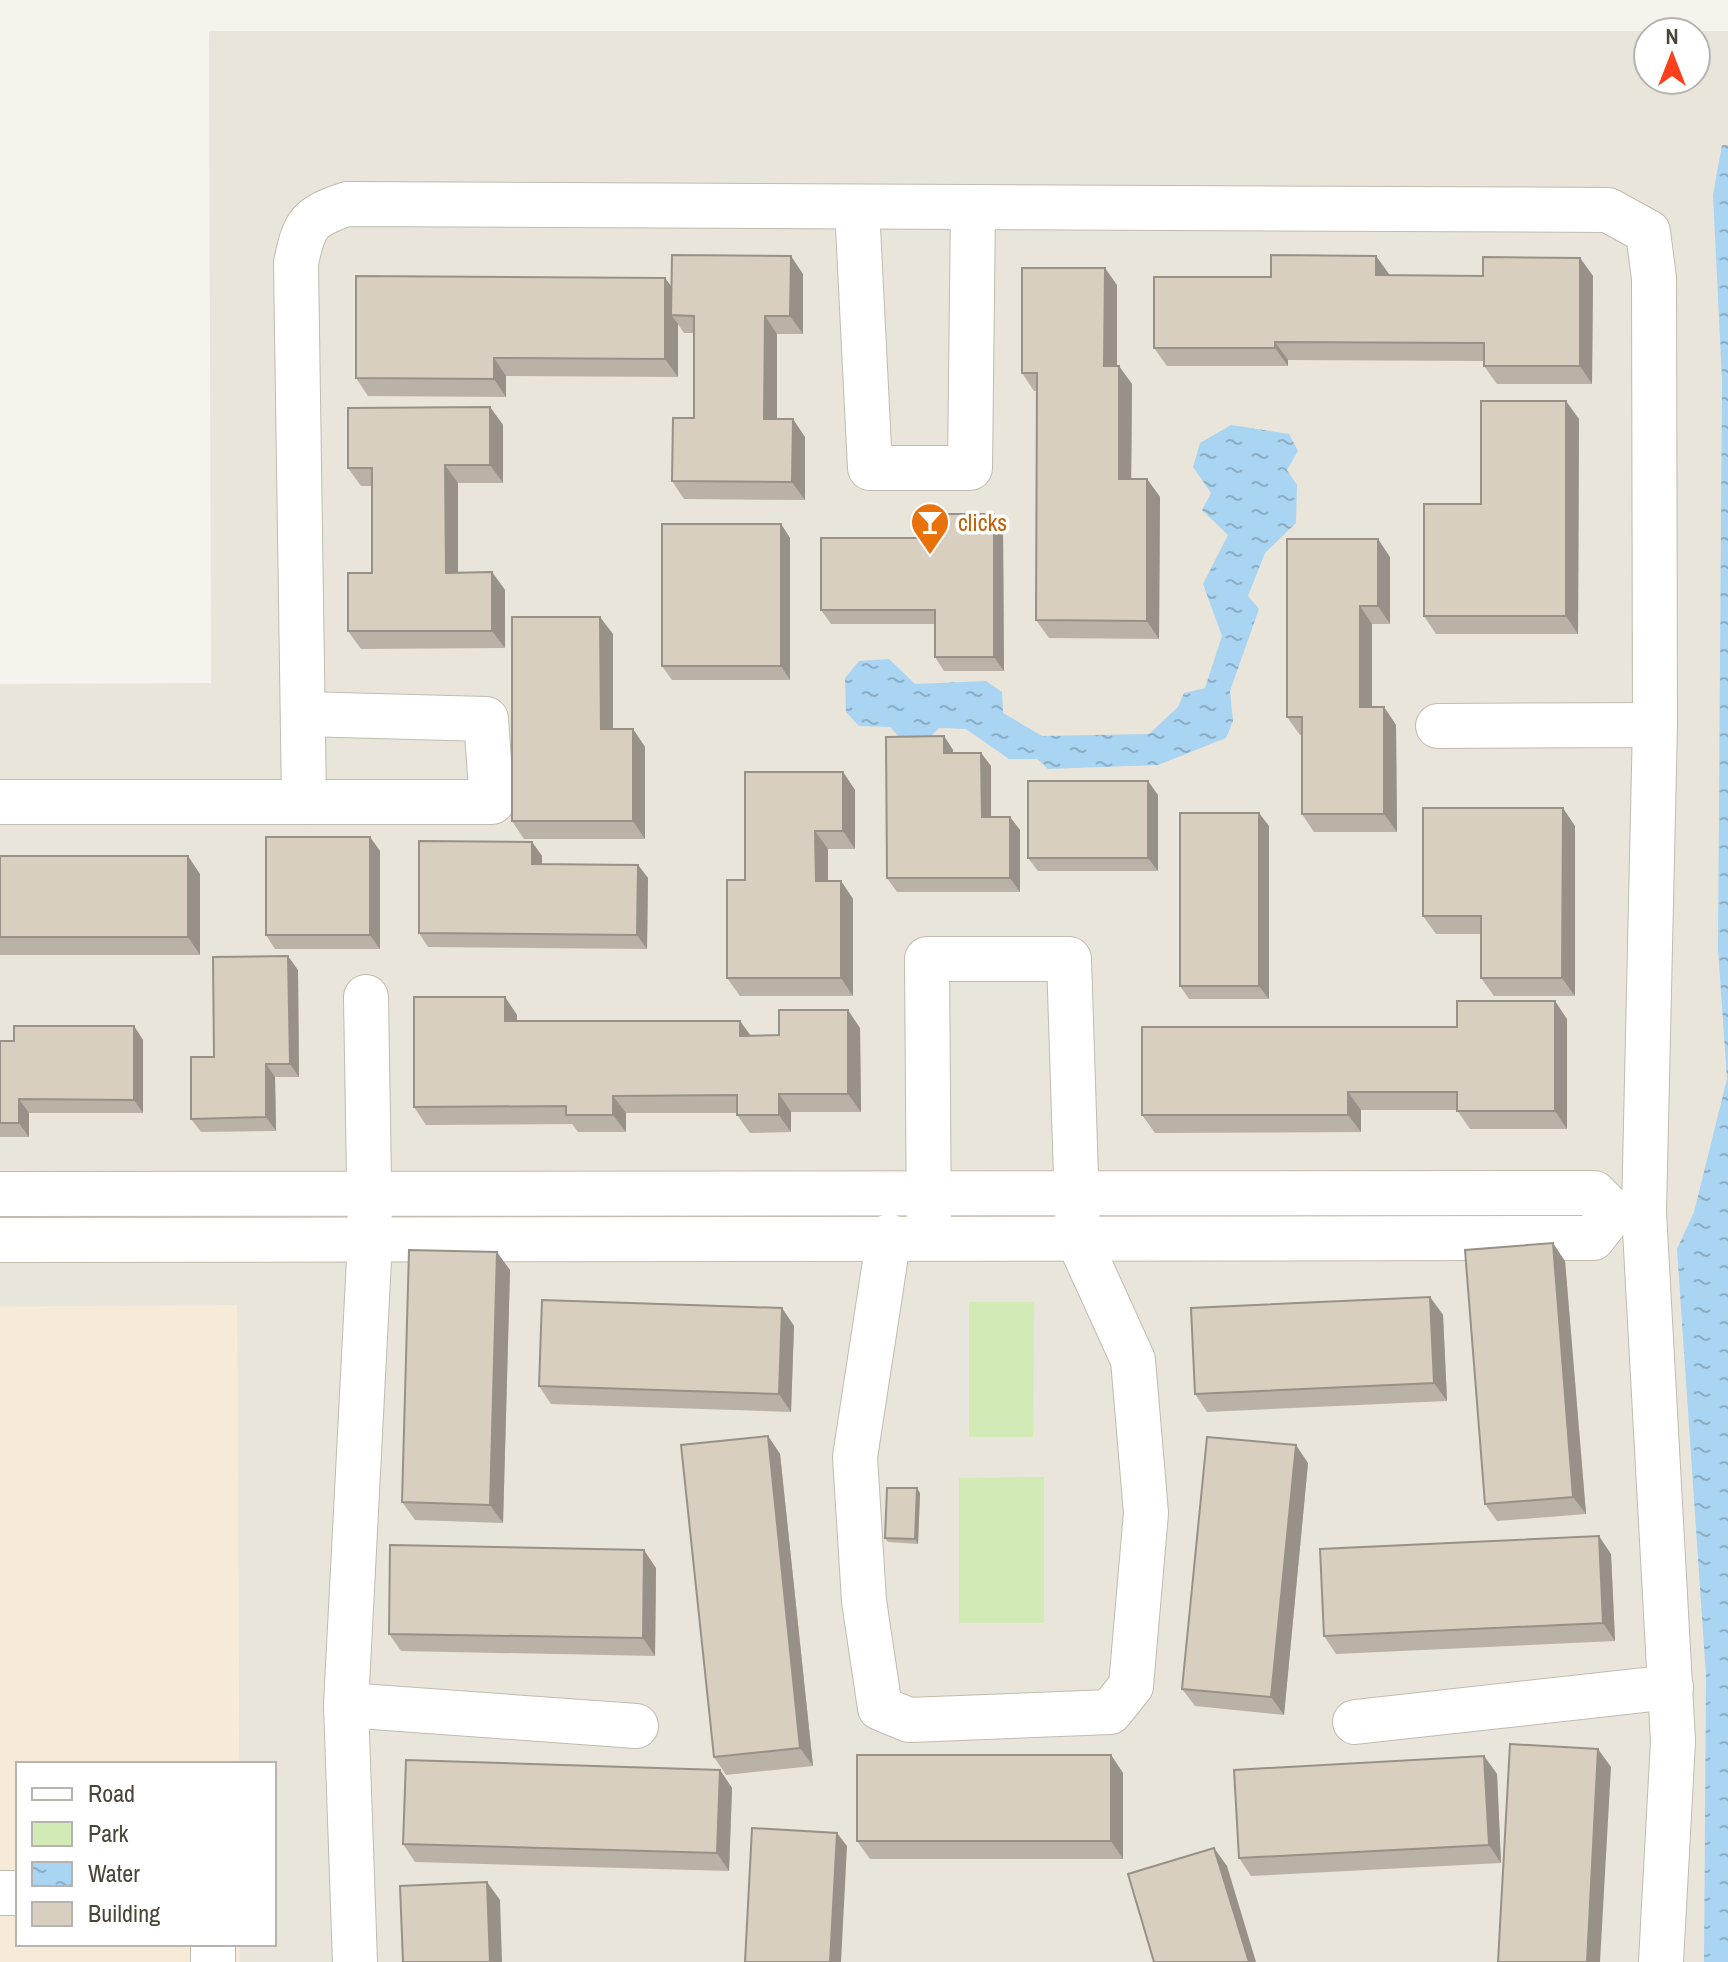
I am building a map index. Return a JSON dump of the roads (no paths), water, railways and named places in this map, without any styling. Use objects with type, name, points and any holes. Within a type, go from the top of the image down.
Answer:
[{"type":"lane","points":[[304,802],[296,263],[303,232],[318,214],[347,204],[1608,210],[1648,232],[1654,278],[1655,725],[1628,1212],[1671,1687],[1673,1741],[1661,1962]]},
{"type":"lane","points":[[857,207],[870,468],[970,468],[973,207]]},
{"type":"lane","points":[[0,802],[492,802],[486,719],[303,714]]},
{"type":"lane","points":[[1438,726],[1655,725]]},
{"type":"lane","points":[[927,959],[1069,959],[1077,1193],[1078,1239],[1133,1360],[1146,1513],[1131,1686],[1110,1712],[909,1720],[880,1708],[864,1601],[855,1457],[909,1236],[929,1191],[927,959]]},
{"type":"lane","points":[[355,1962],[346,1705],[370,1240],[366,997]]},
{"type":"lane","points":[[0,1194],[929,1191],[1594,1193],[1628,1212]]},
{"type":"lane","points":[[0,1240],[909,1236],[1078,1239],[1593,1238],[1628,1212]]},
{"type":"lane","points":[[1355,1722],[1671,1687]]},
{"type":"lane","points":[[346,1705],[636,1726]]},
{"type":"water","points":[[1722,145],[1728,145],[1728,1962],[1704,1962],[1706,1676],[1677,1249],[1694,1212],[1727,1079],[1718,949],[1722,380],[1713,195]]},
{"type":"water","points":[[1231,425],[1289,434],[1298,451],[1287,470],[1297,485],[1296,523],[1265,553],[1248,596],[1259,609],[1230,691],[1233,721],[1226,738],[1158,765],[1048,769],[1037,759],[1009,759],[966,729],[939,728],[923,744],[905,743],[890,727],[859,726],[846,712],[845,678],[859,661],[889,659],[915,684],[986,681],[1002,692],[1003,713],[1042,736],[1149,734],[1178,707],[1184,693],[1205,688],[1222,636],[1203,584],[1228,535],[1202,510],[1211,493],[1193,467],[1200,443]]},
{"type":"place","name":"clicks","points":[[930,556]]}]
